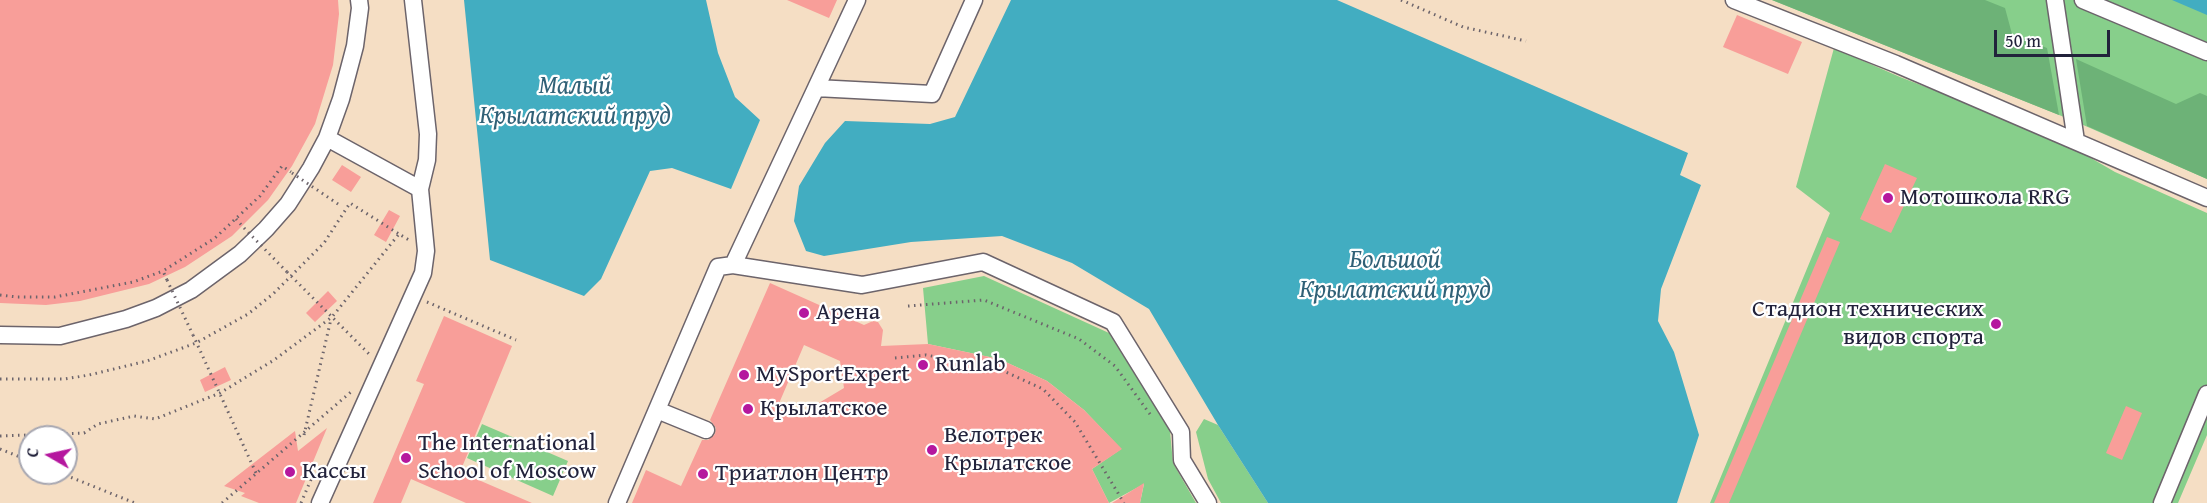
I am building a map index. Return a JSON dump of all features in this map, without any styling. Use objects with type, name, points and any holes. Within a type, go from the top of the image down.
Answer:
[{"type":"lane","points":[[0,335],[60,336],[100,327],[156,308],[191,290],[240,254],[288,204],[327,138],[355,46],[359,0]]},
{"type":"lane","points":[[320,503],[423,273],[426,251],[420,189],[428,160],[428,134],[413,0]]},
{"type":"lane","points":[[733,265],[857,0]]},
{"type":"lane","points":[[816,88],[932,94],[974,0]]},
{"type":"lane","points":[[1734,0],[1896,64],[2207,198]]},
{"type":"lane","points":[[2055,0],[2076,141]]},
{"type":"lane","points":[[2083,0],[2207,52]]},
{"type":"lane","points":[[327,138],[420,189]]},
{"type":"lane","points":[[617,503],[718,267],[733,265],[862,285],[983,262],[1113,322],[1181,432],[1182,460],[1208,503]]},
{"type":"lane","points":[[2162,503],[2207,394]]},
{"type":"lane","points":[[657,410],[706,430]]},
{"type":"path","points":[[1401,0],[1463,27],[1526,41]]},
{"type":"path","points":[[0,294],[17,297],[64,295],[133,282],[163,271],[215,238],[260,196],[282,166],[346,210]]},
{"type":"path","points":[[0,379],[64,379],[89,375],[147,361],[196,343],[248,314],[273,294],[324,243],[350,203],[426,251]]},
{"type":"path","points":[[236,219],[381,366]]},
{"type":"path","points":[[0,436],[84,433],[98,424],[134,416],[155,420],[220,393],[274,360],[332,317],[399,234]]},
{"type":"path","points":[[163,271],[256,474]]},
{"type":"path","points":[[414,297],[516,340]]},
{"type":"path","points":[[908,306],[984,300],[1079,339],[1115,366],[1155,423]]},
{"type":"path","points":[[304,435],[332,317]]},
{"type":"path","points":[[895,358],[926,356],[997,368],[1043,390],[1075,422],[1124,503]]},
{"type":"path","points":[[222,503],[304,435],[359,385]]},
{"type":"path","points":[[0,449],[18,456]]},
{"type":"path","points":[[78,480],[134,503]]},
{"type":"green space","points":[[1772,0],[2207,0],[2207,179],[2074,121]]},
{"type":"green space","points":[[1772,0],[1985,0],[2005,8],[2012,34],[2047,48],[2059,115]]},
{"type":"green space","name":"Стадион технических видов спорта","points":[[1834,48],[1900,77],[2053,136],[2115,172],[2207,213],[2207,435],[2178,503],[1710,503],[1830,213],[1796,187]]},
{"type":"green space","points":[[2076,59],[2176,104],[2200,93],[2207,96],[2207,179],[2087,126]]},
{"type":"green space","points":[[984,276],[1109,333],[1170,431],[1173,463],[1196,503],[1140,503],[1144,484],[1109,503],[1092,469],[1121,449],[1084,410],[1047,381],[999,359],[928,344],[923,288]]},
{"type":"green space","points":[[1204,419],[1218,425],[1268,503],[1221,503],[1208,479],[1196,432]]},
{"type":"green space","points":[[482,424],[568,461],[553,496],[467,458]]},
{"type":"water","name":"Малый Крылатский пруд","points":[[464,0],[706,0],[718,53],[735,97],[760,120],[731,189],[672,168],[650,171],[601,279],[584,296],[490,260]]},
{"type":"water","name":"Большой Крылатский пруд","points":[[1011,0],[1337,0],[1688,153],[1680,175],[1701,185],[1661,289],[1658,321],[1674,352],[1699,435],[1677,503],[1268,503],[1218,425],[1149,309],[1072,263],[1002,236],[911,242],[824,256],[806,251],[794,221],[799,186],[825,143],[845,121],[930,124],[955,117]]},
{"type":"water","points":[[2172,0],[2207,0],[2207,15]]},
{"type":"building","points":[[0,0],[338,0],[339,14],[333,65],[315,124],[292,166],[268,200],[232,236],[185,267],[149,284],[80,301],[46,305],[0,303]]},
{"type":"building","points":[[787,0],[837,0],[829,18]]},
{"type":"building","points":[[1737,15],[1802,42],[1788,74],[1723,47]]},
{"type":"building","name":"Мотошкола RRG","points":[[1885,164],[1917,178],[1891,233],[1860,219]]},
{"type":"building","points":[[342,165],[361,177],[351,192],[332,180]]},
{"type":"building","points":[[389,210],[400,216],[386,242],[374,235]]},
{"type":"building","points":[[1827,237],[1840,242],[1729,503],[1714,503]]},
{"type":"building","points":[[770,283],[864,325],[873,321],[878,322],[883,330],[881,346],[928,344],[999,359],[1047,381],[1084,410],[1122,449],[1092,469],[1109,503],[632,503],[646,470],[681,486],[702,440],[708,440],[715,434],[716,428],[710,420]],"holes":[[[804,345],[840,361],[844,388],[797,416],[777,408]]]},
{"type":"building","points":[[328,291],[337,301],[315,322],[306,313]]},
{"type":"building","points":[[444,316],[512,346],[460,472],[532,503],[466,503],[411,479],[401,503],[373,503],[424,384],[416,381]]},
{"type":"building","points":[[225,367],[231,380],[205,392],[200,380]]},
{"type":"building","points":[[2126,406],[2142,413],[2122,460],[2106,453]]},
{"type":"building","name":"Кассы","points":[[327,428],[296,503],[259,503],[241,496],[245,493],[224,486],[295,431],[298,451]]},
{"type":"building","points":[[1144,483],[1140,503],[1112,503]]},
{"type":"place","name":"Мотошкола RRG","points":[[1888,198]]},
{"type":"place","name":"Арена","points":[[804,313]]},
{"type":"place","name":"Стадион технических видов спорта","points":[[1996,324]]},
{"type":"place","name":"Runlab","points":[[923,365]]},
{"type":"place","name":"MySportExpert","points":[[744,375]]},
{"type":"place","name":"Крылатское","points":[[748,409]]},
{"type":"place","name":"Велотрек Крылатское","points":[[932,450]]},
{"type":"place","name":"The International School of Moscow","points":[[406,458]]},
{"type":"place","name":"Кассы","points":[[290,472]]},
{"type":"place","name":"Триатлон Центр","points":[[703,474]]}]
